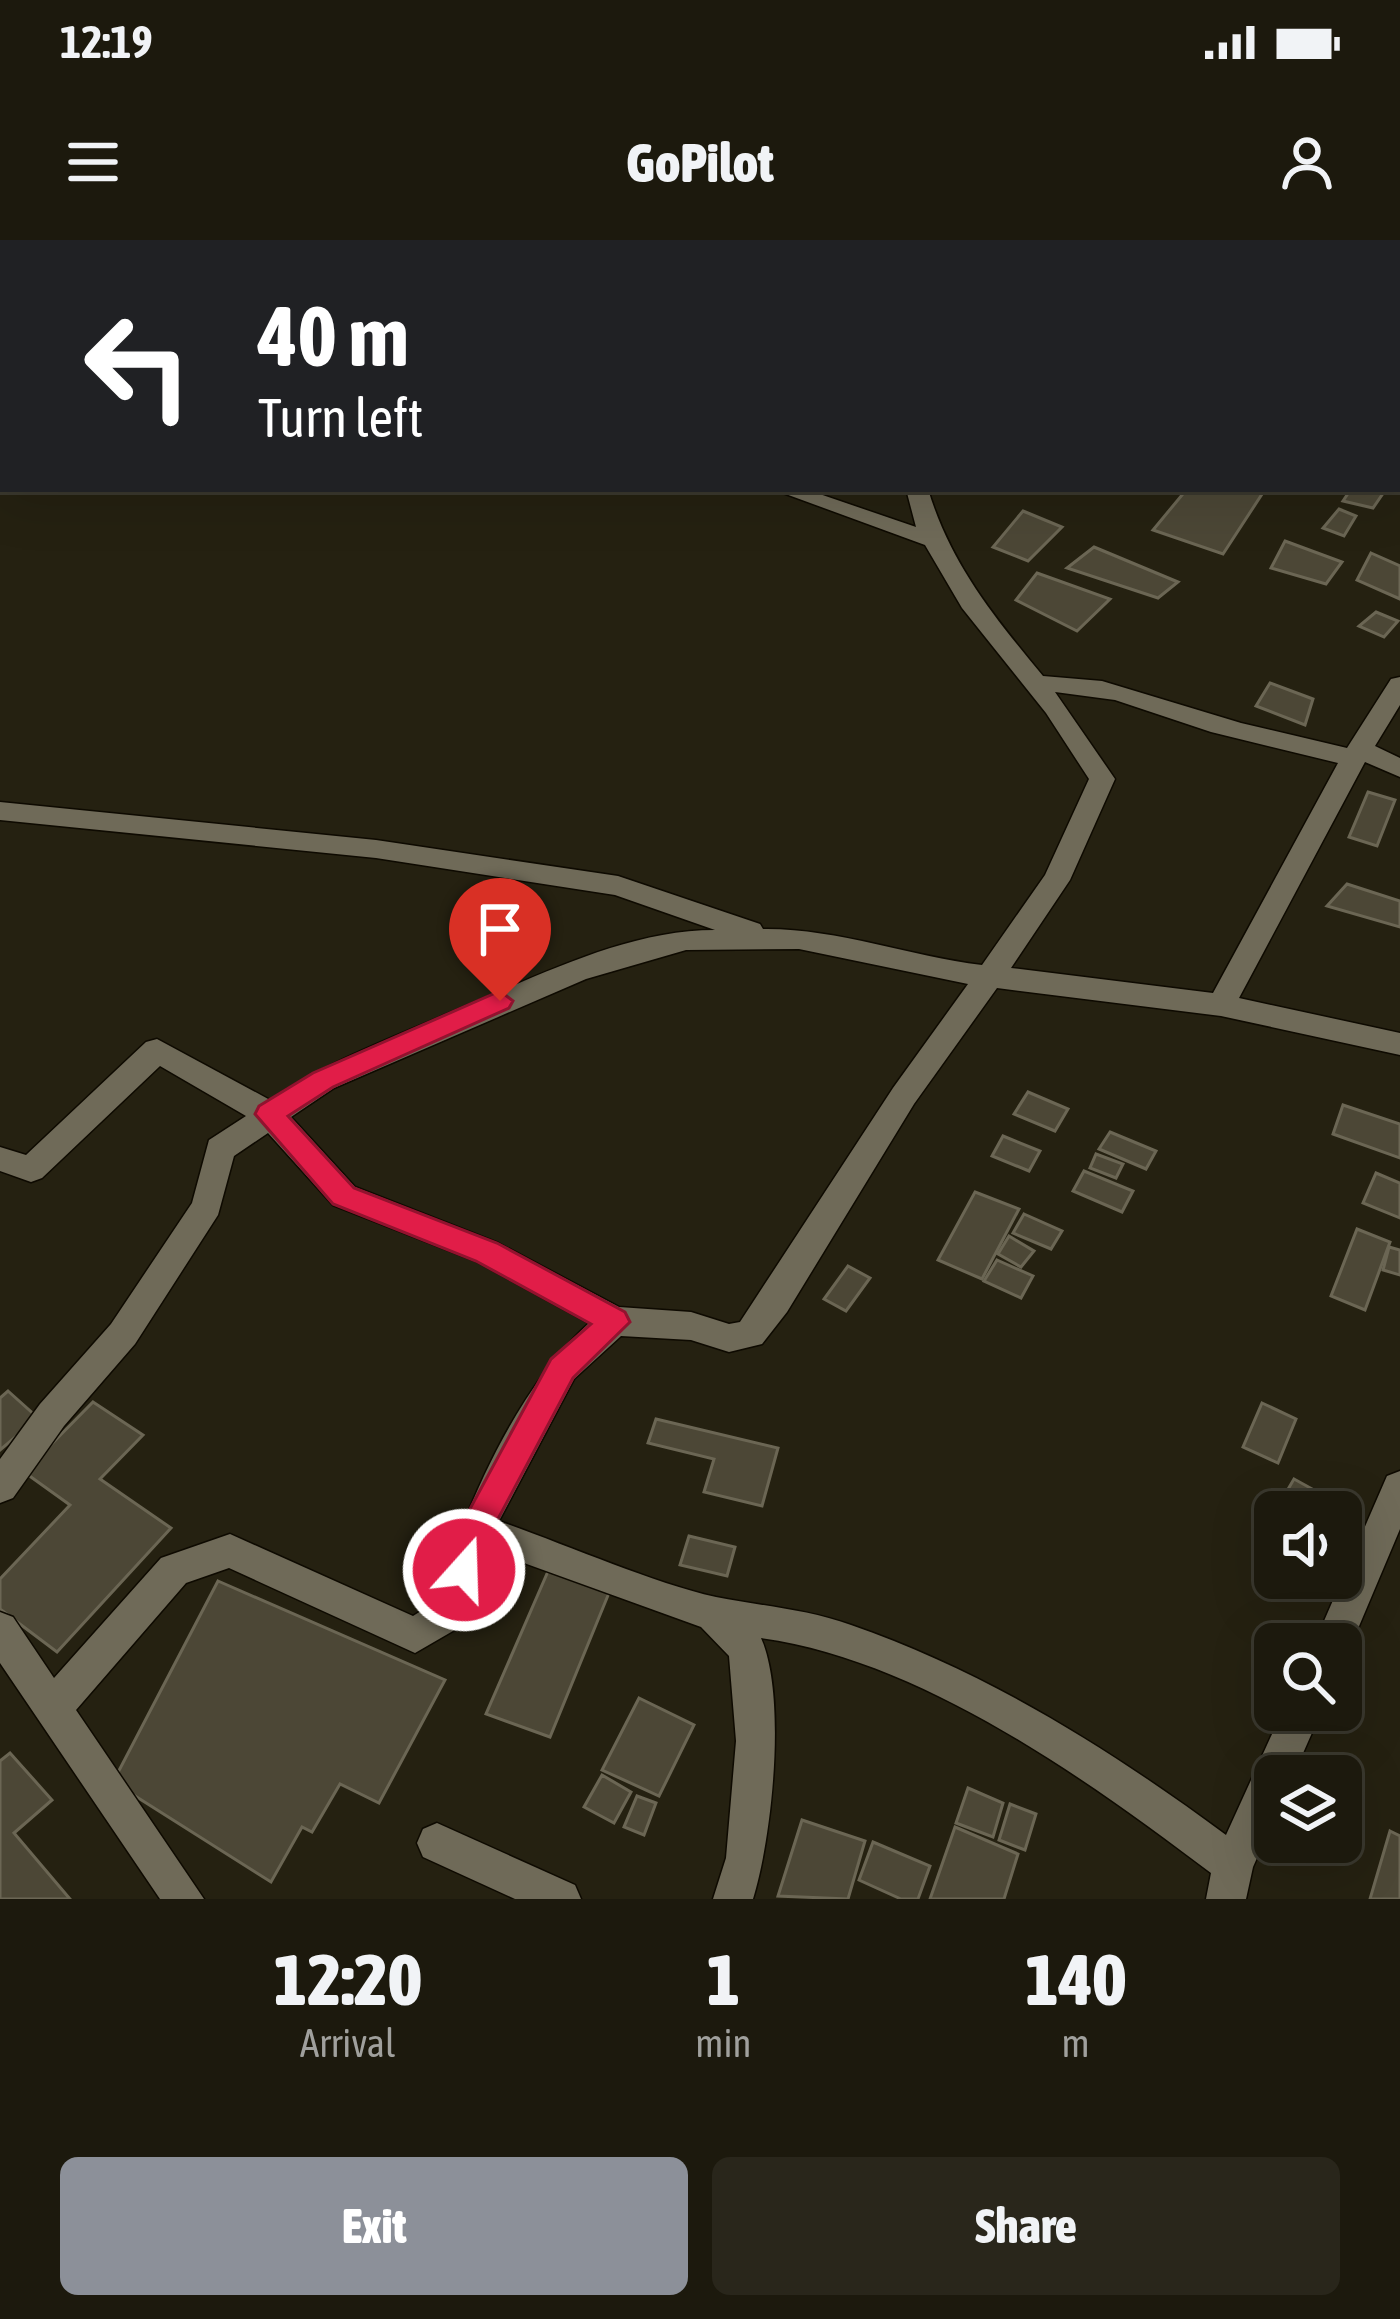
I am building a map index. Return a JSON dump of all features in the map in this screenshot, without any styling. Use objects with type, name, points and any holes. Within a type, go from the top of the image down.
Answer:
[{"type":"street","points":[[792,492],[930,539]]},
{"type":"street","points":[[0,1159],[31,1169],[157,1050],[269,1114],[344,1196],[487,1252],[614,1322],[692,1326],[729,1339],[750,1334],[776,1303],[938,1047],[1075,852],[1102,779],[1080,736],[992,628],[930,539],[918,492]]},
{"type":"street","points":[[1039,684],[1112,688],[1199,720],[1357,753],[1400,768]]},
{"type":"street","points":[[1221,1005],[1357,753],[1400,685]]},
{"type":"street","points":[[0,811],[376,849],[618,886],[770,938],[992,976],[1221,1005],[1400,1044]]},
{"type":"street","points":[[0,1487],[52,1415],[123,1334],[207,1206],[220,1149],[269,1114],[323,1080],[577,971],[686,940],[770,938]]},
{"type":"street","points":[[52,1709],[173,1570],[230,1551],[415,1635],[452,1612],[476,1528],[562,1369],[614,1322]]},
{"type":"street","points":[[1342,1623],[1400,1487]]},
{"type":"street","points":[[476,1528],[714,1614],[766,1616],[976,1694],[1230,1882],[1294,1731]]},
{"type":"street","points":[[714,1614],[747,1649],[751,1679],[755,1742],[746,1858],[733,1899]]},
{"type":"street","points":[[0,1630],[184,1899]]},
{"type":"street","points":[[437,1843],[561,1899]]},
{"type":"building","points":[[1185,492],[1263,492],[1223,554],[1153,530]]},
{"type":"building","points":[[1349,492],[1384,492],[1373,508],[1343,501]]},
{"type":"building","points":[[1339,509],[1356,516],[1344,536],[1323,528]]},
{"type":"building","points":[[1023,511],[1062,527],[1028,561],[993,547]]},
{"type":"building","points":[[1285,541],[1342,562],[1326,584],[1271,568]]},
{"type":"building","points":[[1094,547],[1178,582],[1158,598],[1067,568]]},
{"type":"building","points":[[1371,553],[1400,566],[1400,599],[1357,580]]},
{"type":"building","points":[[1037,573],[1110,599],[1077,631],[1016,600]]},
{"type":"building","points":[[1376,612],[1398,621],[1384,637],[1359,626]]},
{"type":"building","points":[[1270,683],[1313,699],[1305,725],[1256,706]]},
{"type":"building","points":[[1368,792],[1395,800],[1377,846],[1349,837]]},
{"type":"building","points":[[1347,884],[1400,901],[1400,927],[1327,906]]},
{"type":"building","points":[[1028,1092],[1068,1109],[1055,1131],[1014,1114]]},
{"type":"building","points":[[1343,1105],[1400,1124],[1400,1158],[1333,1134]]},
{"type":"building","points":[[1110,1132],[1156,1151],[1146,1169],[1099,1149]]},
{"type":"building","points":[[1003,1136],[1040,1151],[1029,1171],[992,1156]]},
{"type":"building","points":[[1096,1154],[1123,1164],[1116,1178],[1090,1168]]},
{"type":"building","points":[[1084,1171],[1133,1191],[1122,1212],[1073,1191]]},
{"type":"building","points":[[1376,1173],[1400,1183],[1400,1218],[1363,1203]]},
{"type":"building","points":[[975,1192],[1019,1209],[982,1279],[938,1260]]},
{"type":"building","points":[[1024,1214],[1062,1231],[1051,1249],[1013,1233]]},
{"type":"building","points":[[1357,1229],[1390,1242],[1365,1310],[1331,1296]]},
{"type":"building","points":[[1009,1236],[1034,1251],[1021,1267],[998,1254]]},
{"type":"building","points":[[1389,1247],[1400,1250],[1400,1275],[1383,1270]]},
{"type":"building","points":[[997,1260],[1033,1276],[1021,1298],[984,1281]]},
{"type":"building","points":[[848,1266],[870,1278],[846,1311],[824,1299]]},
{"type":"building","points":[[8,1391],[38,1418],[0,1450],[0,1398]]},
{"type":"building","points":[[93,1402],[143,1435],[100,1479],[171,1528],[57,1652],[0,1609],[0,1579],[70,1505],[24,1472]]},
{"type":"building","points":[[1262,1403],[1296,1419],[1278,1463],[1243,1447]]},
{"type":"building","points":[[656,1419],[778,1448],[762,1506],[704,1492],[714,1459],[648,1443]]},
{"type":"building","points":[[1294,1479],[1316,1491],[1287,1491]]},
{"type":"building","points":[[689,1536],[735,1547],[727,1576],[680,1565]]},
{"type":"building","points":[[549,1569],[611,1588],[550,1737],[486,1714]]},
{"type":"building","points":[[218,1581],[445,1680],[379,1803],[340,1784],[312,1832],[302,1827],[271,1882],[113,1782]]},
{"type":"building","points":[[639,1698],[694,1725],[659,1796],[602,1770]]},
{"type":"building","points":[[10,1753],[52,1800],[14,1833],[70,1899],[0,1899],[0,1761]]},
{"type":"building","points":[[602,1775],[631,1792],[614,1823],[584,1807]]},
{"type":"building","points":[[968,1788],[1003,1803],[993,1837],[956,1823]]},
{"type":"building","points":[[637,1796],[656,1803],[644,1835],[624,1827]]},
{"type":"building","points":[[1010,1804],[1036,1814],[1025,1850],[999,1840]]},
{"type":"building","points":[[802,1820],[865,1841],[848,1899],[778,1896]]},
{"type":"building","points":[[955,1827],[1018,1854],[1004,1899],[930,1899]]},
{"type":"building","points":[[1390,1831],[1400,1836],[1400,1899],[1370,1899]]},
{"type":"building","points":[[873,1842],[930,1866],[918,1899],[901,1899],[859,1880]]},
{"type":"route","points":[[464,1570],[476,1528],[562,1369],[614,1322],[487,1252],[344,1196],[269,1114],[323,1080],[500,1001]]}]
